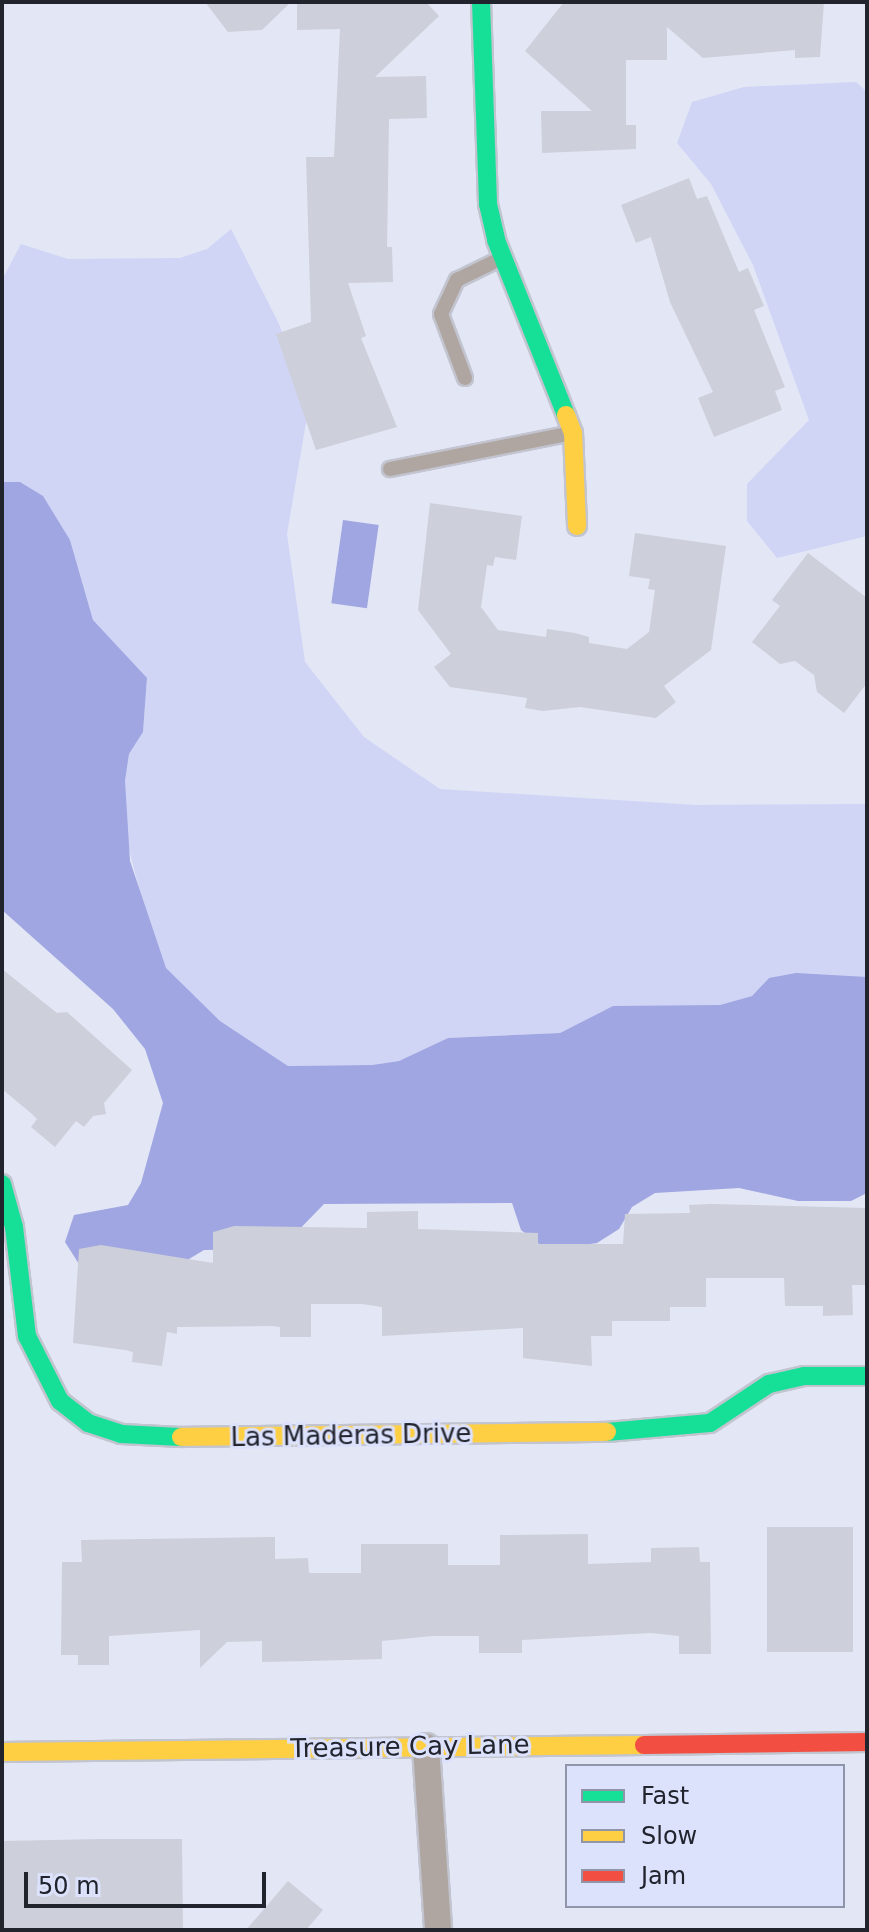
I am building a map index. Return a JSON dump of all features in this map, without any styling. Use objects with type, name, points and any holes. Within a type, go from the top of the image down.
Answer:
[{"type":"street","points":[[481,2],[488,204],[503,258],[573,433],[577,526]]},
{"type":"street","name":"Las Maderas Drive","points":[[2,1184],[14,1227],[27,1336],[40,1372],[60,1401],[88,1423],[121,1434],[228,1439],[673,1431],[710,1423],[769,1384],[804,1376],[867,1376]]},
{"type":"street","name":"Treasure Cay Lane","points":[[2,1752],[867,1742]]},
{"type":"street","points":[[426,1747],[438,1930]]},
{"type":"lane","points":[[465,378],[441,314],[457,280],[503,258]]},
{"type":"lane","points":[[390,469],[573,433]]},
{"type":"shaded area","points":[[856,82],[867,92],[867,536],[777,558],[747,521],[747,484],[809,420],[753,265],[711,184],[677,143],[692,102],[744,87]]},
{"type":"shaded area","points":[[231,229],[279,324],[309,405],[287,534],[305,662],[364,737],[440,789],[696,805],[867,804],[867,977],[769,978],[752,996],[720,1005],[607,1009],[560,1033],[448,1038],[399,1061],[372,1065],[288,1066],[220,1021],[166,969],[153,942],[125,834],[125,781],[129,754],[143,732],[147,679],[93,620],[70,540],[2,482],[2,280],[21,244],[68,259],[180,258],[207,249]]},
{"type":"water","points":[[2,482],[20,482],[43,496],[70,540],[93,620],[147,678],[143,732],[129,754],[125,781],[130,861],[166,968],[220,1021],[288,1066],[372,1065],[399,1061],[448,1038],[560,1033],[613,1006],[720,1005],[752,996],[769,978],[796,973],[867,977],[867,1193],[851,1201],[798,1201],[739,1188],[655,1193],[632,1207],[619,1229],[597,1243],[570,1247],[543,1247],[521,1230],[512,1203],[324,1204],[289,1240],[262,1249],[204,1250],[159,1277],[79,1264],[65,1242],[74,1215],[128,1205],[141,1183],[163,1103],[145,1049],[113,1009],[2,910]]},
{"type":"water","points":[[343,520],[379,525],[367,608],[331,603]]},
{"type":"building","points":[[205,2],[291,2],[262,30],[228,32]]},
{"type":"building","points":[[297,2],[426,2],[439,16],[375,77],[426,76],[427,118],[389,119],[387,247],[392,247],[393,282],[348,283],[366,336],[361,338],[397,427],[316,450],[276,334],[311,322],[306,157],[334,157],[340,29],[297,30]]},
{"type":"building","points":[[564,2],[824,2],[820,57],[795,58],[795,50],[703,58],[667,27],[667,60],[626,60],[626,125],[636,125],[636,149],[542,153],[541,111],[592,111],[525,51]]},
{"type":"building","points":[[689,178],[697,199],[707,196],[739,272],[748,268],[764,306],[754,310],[785,387],[775,391],[782,410],[714,437],[698,398],[713,392],[670,302],[651,237],[636,243],[621,205]]},
{"type":"building","points":[[430,503],[522,516],[516,560],[495,557],[493,566],[487,565],[481,607],[498,630],[546,637],[547,629],[575,633],[589,637],[589,643],[627,649],[649,632],[655,590],[648,589],[650,579],[629,576],[635,533],[726,546],[711,650],[664,686],[676,702],[656,718],[580,707],[543,711],[525,708],[527,698],[450,687],[434,667],[451,654],[418,610]]},
{"type":"building","points":[[808,553],[867,598],[867,683],[844,713],[817,692],[814,675],[795,661],[780,664],[752,642],[780,606],[772,600]]},
{"type":"building","points":[[2,969],[57,1013],[67,1012],[132,1070],[104,1103],[106,1114],[93,1116],[84,1127],[76,1121],[55,1147],[31,1127],[37,1119],[2,1089]]},
{"type":"building","points":[[689,1205],[866,1208],[867,1285],[852,1285],[853,1315],[823,1316],[823,1306],[785,1306],[784,1278],[706,1278],[706,1307],[670,1307],[670,1321],[612,1321],[612,1336],[591,1336],[592,1366],[523,1358],[523,1328],[382,1336],[382,1307],[362,1304],[311,1304],[311,1337],[280,1337],[280,1327],[272,1326],[177,1327],[177,1334],[167,1332],[162,1366],[132,1362],[133,1352],[73,1343],[79,1249],[101,1245],[213,1263],[213,1232],[234,1226],[367,1228],[367,1212],[418,1211],[418,1229],[538,1233],[538,1244],[623,1244],[625,1214],[690,1213]]},
{"type":"building","points":[[767,1527],[853,1527],[853,1652],[767,1652]]},
{"type":"building","points":[[588,1534],[588,1564],[651,1562],[651,1548],[699,1547],[700,1562],[710,1562],[711,1654],[679,1654],[679,1636],[651,1633],[522,1640],[522,1653],[479,1653],[479,1636],[432,1636],[382,1641],[382,1659],[262,1662],[262,1641],[227,1642],[200,1668],[200,1630],[109,1636],[109,1665],[78,1665],[78,1655],[61,1655],[62,1562],[82,1562],[81,1540],[275,1537],[275,1559],[308,1558],[309,1573],[361,1573],[361,1544],[448,1544],[448,1565],[500,1565],[500,1535]]},
{"type":"building","points":[[182,1839],[183,1930],[2,1930],[2,1841]]},
{"type":"building","points":[[288,1881],[323,1910],[306,1930],[246,1930]]},
{"type":"traffic: fast","points":[[481,2],[488,204],[496,240],[566,415]]},
{"type":"traffic: fast","points":[[2,1184],[14,1227],[27,1336],[60,1401],[88,1423],[121,1434],[181,1437]]},
{"type":"traffic: fast","points":[[607,1432],[710,1423],[769,1384],[804,1376],[867,1376]]},
{"type":"traffic: slow","points":[[566,415],[573,433],[577,526]]},
{"type":"traffic: slow","points":[[181,1437],[607,1432]]},
{"type":"traffic: slow","points":[[2,1752],[644,1745]]},
{"type":"traffic: jam","points":[[644,1745],[867,1742]]}]
